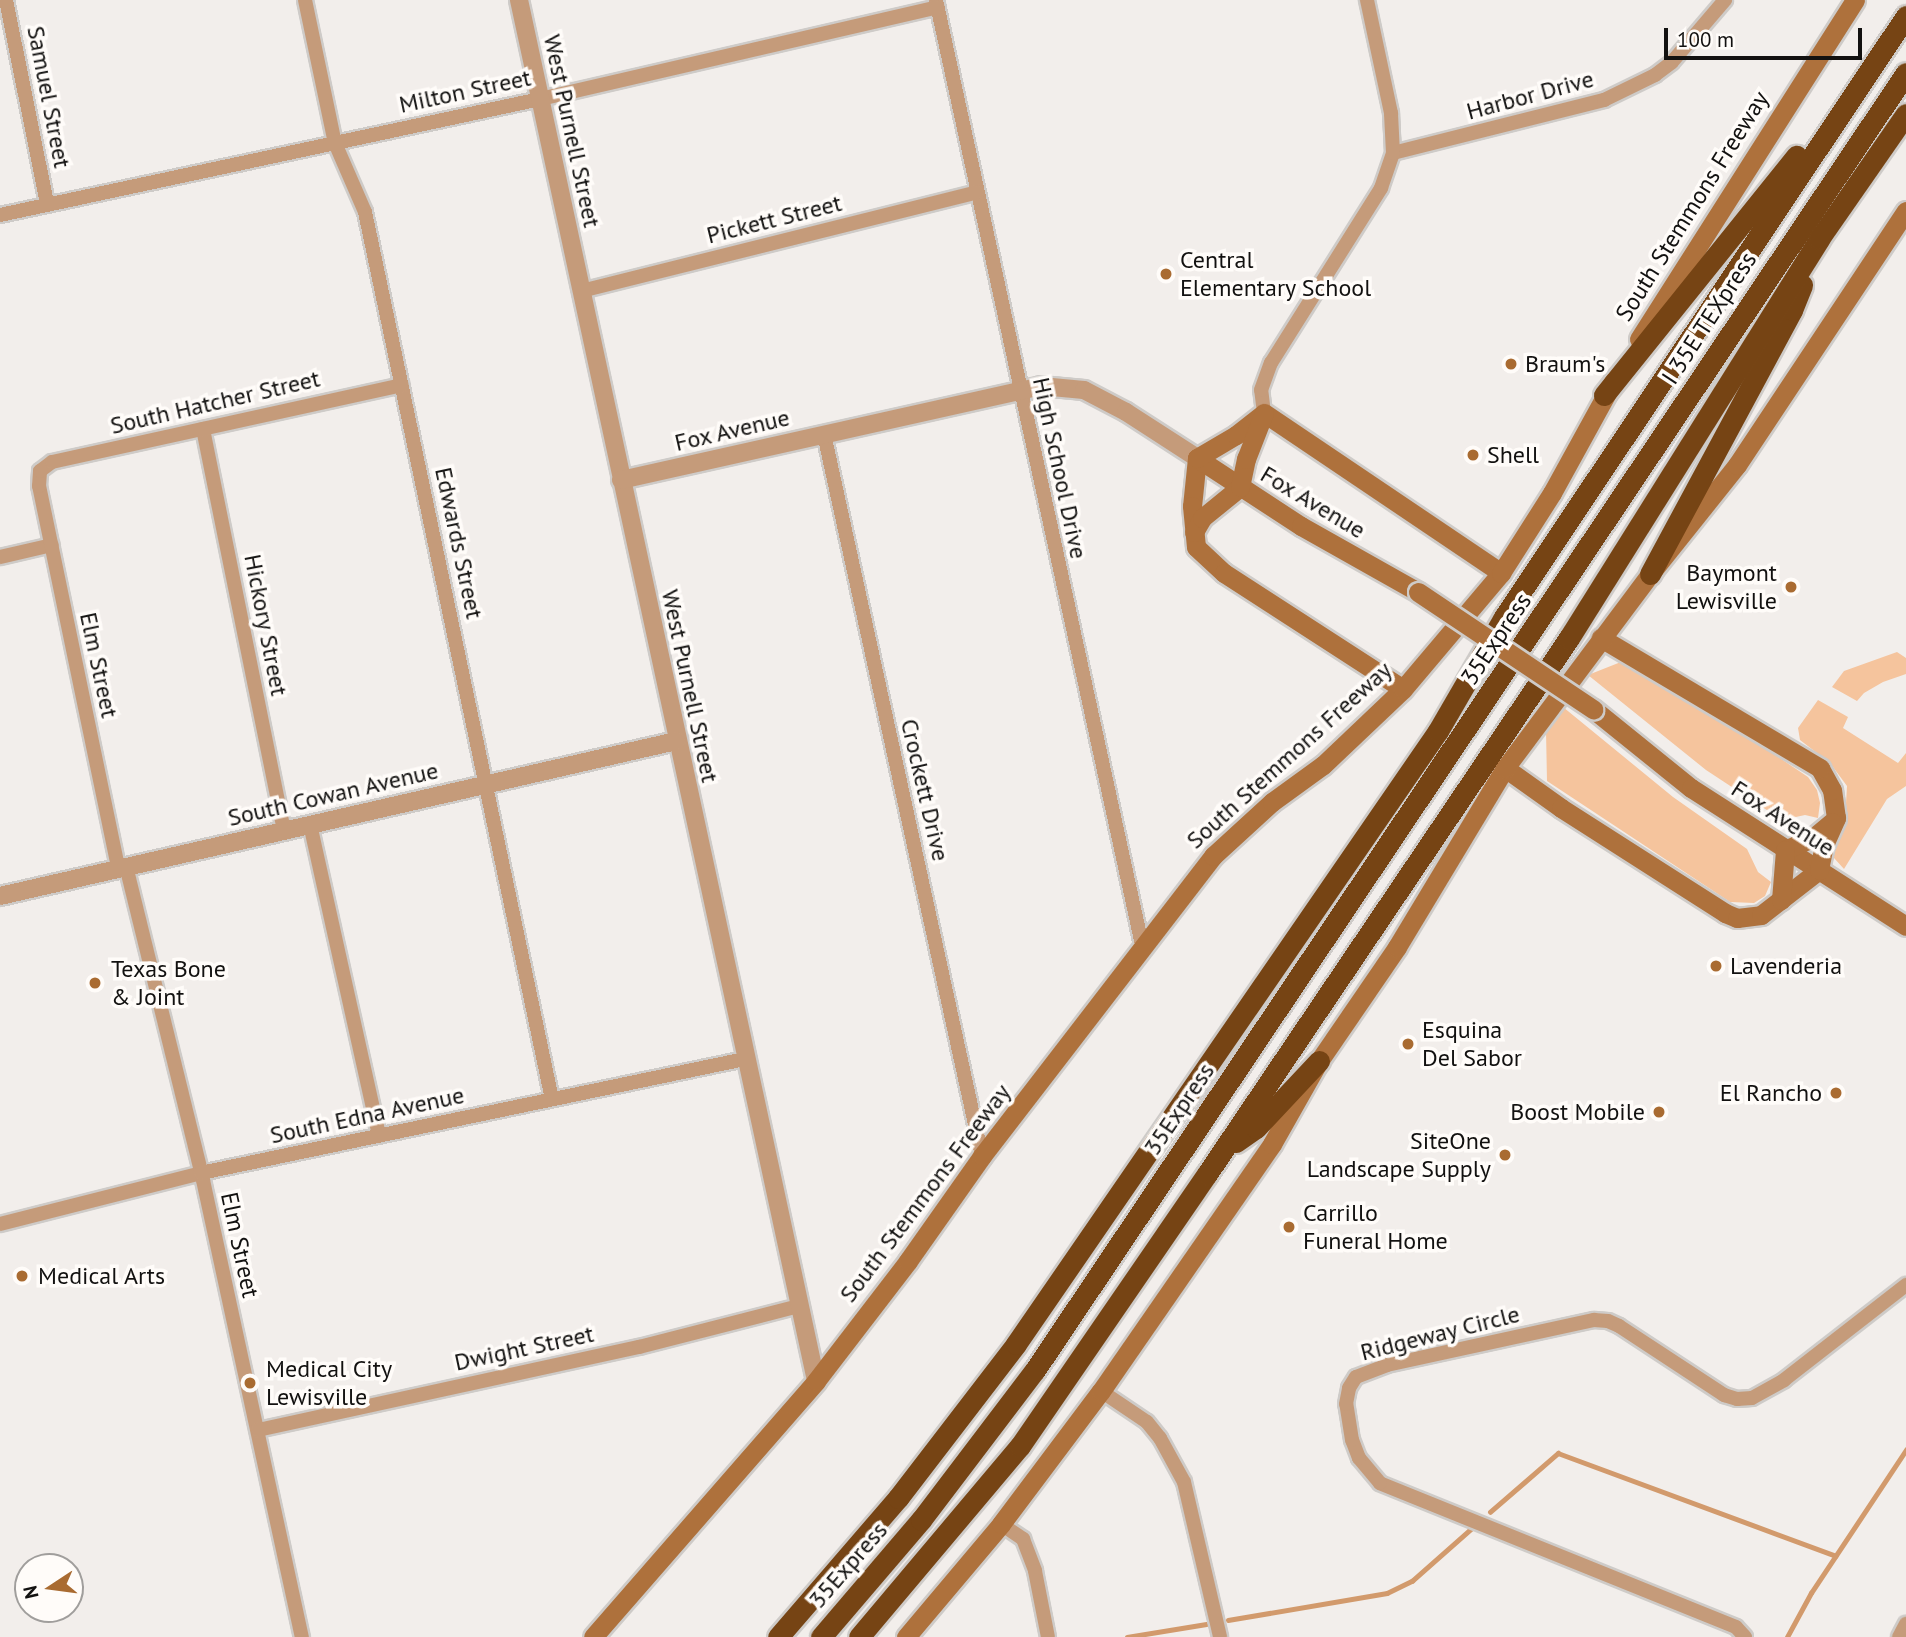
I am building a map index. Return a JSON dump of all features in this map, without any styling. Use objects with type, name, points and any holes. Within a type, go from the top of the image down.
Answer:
[{"type":"highway","points":[[1605,395],[1783,173],[1906,9]]},
{"type":"highway","points":[[778,1637],[898,1498],[1016,1344],[1438,731],[1504,617],[1906,16]]},
{"type":"highway","name":"I 35E TEXpress","points":[[1558,594],[1906,73]]},
{"type":"highway","points":[[859,1637],[1020,1446],[1223,1151],[1569,638],[1819,239],[1906,114]]},
{"type":"highway","points":[[1650,574],[1792,310],[1819,239]]},
{"type":"highway","name":"35Express","points":[[821,1637],[921,1520],[1035,1370],[1558,594]]},
{"type":"highway","points":[[1223,1151],[1256,1128],[1319,1061]]},
{"type":"main road","name":"South Stemmons Freeway","points":[[593,1637],[816,1381],[908,1261],[982,1156],[1213,856],[1272,802],[1322,765],[1403,689],[1501,573],[1552,493],[1605,395],[1738,180],[1855,0]]},
{"type":"main road","points":[[906,1637],[1001,1524],[1101,1391],[1272,1144],[1319,1061],[1397,947],[1505,768],[1650,574],[1737,465],[1906,211]]},
{"type":"main road","points":[[1264,413],[1236,435],[1196,458],[1192,506],[1196,547],[1224,573],[1403,689]]},
{"type":"main road","points":[[1194,532],[1202,518],[1240,487],[1246,459],[1264,413]]},
{"type":"main road","points":[[1264,413],[1501,573]]},
{"type":"main road","name":"Fox Avenue","points":[[1196,458],[1418,592],[1593,709],[1691,788],[1906,926]]},
{"type":"main road","points":[[1505,768],[1561,808],[1725,913],[1750,918],[1761,915],[1819,870],[1836,818],[1832,790],[1820,768],[1601,638]]},
{"type":"main road","points":[[1781,900],[1785,850],[1814,837],[1836,818]]},
{"type":"street","name":"Samuel Street","points":[[6,0],[47,203]]},
{"type":"street","name":"Edwards Street","points":[[305,0],[335,142],[365,212],[552,1099]]},
{"type":"street","name":"West Purnell Street","points":[[519,0],[676,741],[816,1381]]},
{"type":"street","points":[[1264,413],[1261,390],[1271,363],[1381,188],[1393,153],[1391,113],[1367,0]]},
{"type":"street","name":"Harbor Drive","points":[[1393,153],[1604,100],[1655,75],[1672,62],[1726,0]]},
{"type":"street","name":"Milton Street","points":[[0,215],[540,99],[937,4]]},
{"type":"street","name":"High School Drive","points":[[937,4],[1142,945]]},
{"type":"street","name":"Pickett Street","points":[[581,291],[977,192]]},
{"type":"street","name":"South Hatcher Street","points":[[40,471],[52,462],[402,385]]},
{"type":"street","name":"Fox Avenue","points":[[621,480],[1041,386],[1084,390],[1126,412],[1196,458]]},
{"type":"street","name":"Hickory Street","points":[[203,429],[284,830]]},
{"type":"street","name":"Crockett Drive","points":[[824,434],[982,1156]]},
{"type":"street","name":"Elm Street","points":[[40,471],[39,486],[122,867],[201,1173],[302,1637]]},
{"type":"street","points":[[0,557],[52,545]]},
{"type":"street","name":"South Cowan Avenue","points":[[0,896],[676,741]]},
{"type":"street","points":[[310,824],[379,1135]]},
{"type":"street","name":"South Edna Avenue","points":[[0,1224],[201,1173],[745,1059]]},
{"type":"street","name":"Ridgeway Circle","points":[[1745,1637],[1736,1627],[1380,1483],[1359,1458],[1352,1440],[1346,1404],[1349,1388],[1356,1377],[1365,1371],[1387,1364],[1594,1320],[1608,1321],[1619,1326],[1724,1395],[1737,1399],[1752,1398],[1784,1380],[1906,1285]]},
{"type":"street","name":"Dwight Street","points":[[258,1430],[486,1378],[639,1347],[799,1306]]},
{"type":"street","points":[[1101,1391],[1147,1422],[1160,1438],[1184,1482],[1220,1637]]},
{"type":"street","points":[[1001,1524],[1023,1539],[1035,1571],[1048,1637]]},
{"type":"street","points":[[1899,1637],[1906,1624]]},
{"type":"shaded area","points":[[1897,652],[1906,658],[1906,674],[1883,682],[1864,693],[1857,701],[1832,687],[1844,671]]},
{"type":"shaded area","points":[[1631,658],[1808,777],[1817,790],[1820,803],[1818,818],[1805,815],[1782,820],[1706,770],[1588,675]]},
{"type":"shaded area","points":[[1818,700],[1848,717],[1843,728],[1898,763],[1906,753],[1906,786],[1887,799],[1844,869],[1834,858],[1834,842],[1845,821],[1847,786],[1830,763],[1800,740],[1798,728]]},
{"type":"shaded area","points":[[1563,707],[1673,797],[1747,849],[1758,872],[1771,882],[1765,896],[1754,903],[1730,902],[1547,781],[1546,731]]},
{"type":"waterway","points":[[1787,1637],[1811,1593],[1906,1450]]},
{"type":"waterway","points":[[1490,1512],[1558,1453],[1836,1556]]},
{"type":"waterway","points":[[1228,1620],[1387,1593],[1412,1581],[1472,1528]]},
{"type":"waterway","points":[[1127,1637],[1206,1624]]},
{"type":"place","name":"Central Elementary School","points":[[1166,274]]},
{"type":"place","name":"Braum's","points":[[1511,364]]},
{"type":"place","name":"Shell","points":[[1473,455]]},
{"type":"place","name":"Baymont Lewisville","points":[[1791,587]]},
{"type":"place","name":"Lavenderia","points":[[1716,966]]},
{"type":"place","name":"Texas Bone & Joint","points":[[95,983]]},
{"type":"place","name":"Esquina Del Sabor","points":[[1408,1044]]},
{"type":"place","name":"El Rancho","points":[[1836,1093]]},
{"type":"place","name":"Boost Mobile","points":[[1659,1112]]},
{"type":"place","name":"SiteOne Landscape Supply","points":[[1505,1155]]},
{"type":"place","name":"Carrillo Funeral Home","points":[[1289,1227]]},
{"type":"place","name":"Medical Arts","points":[[22,1276]]},
{"type":"place","name":"Medical City Lewisville","points":[[250,1383]]}]
